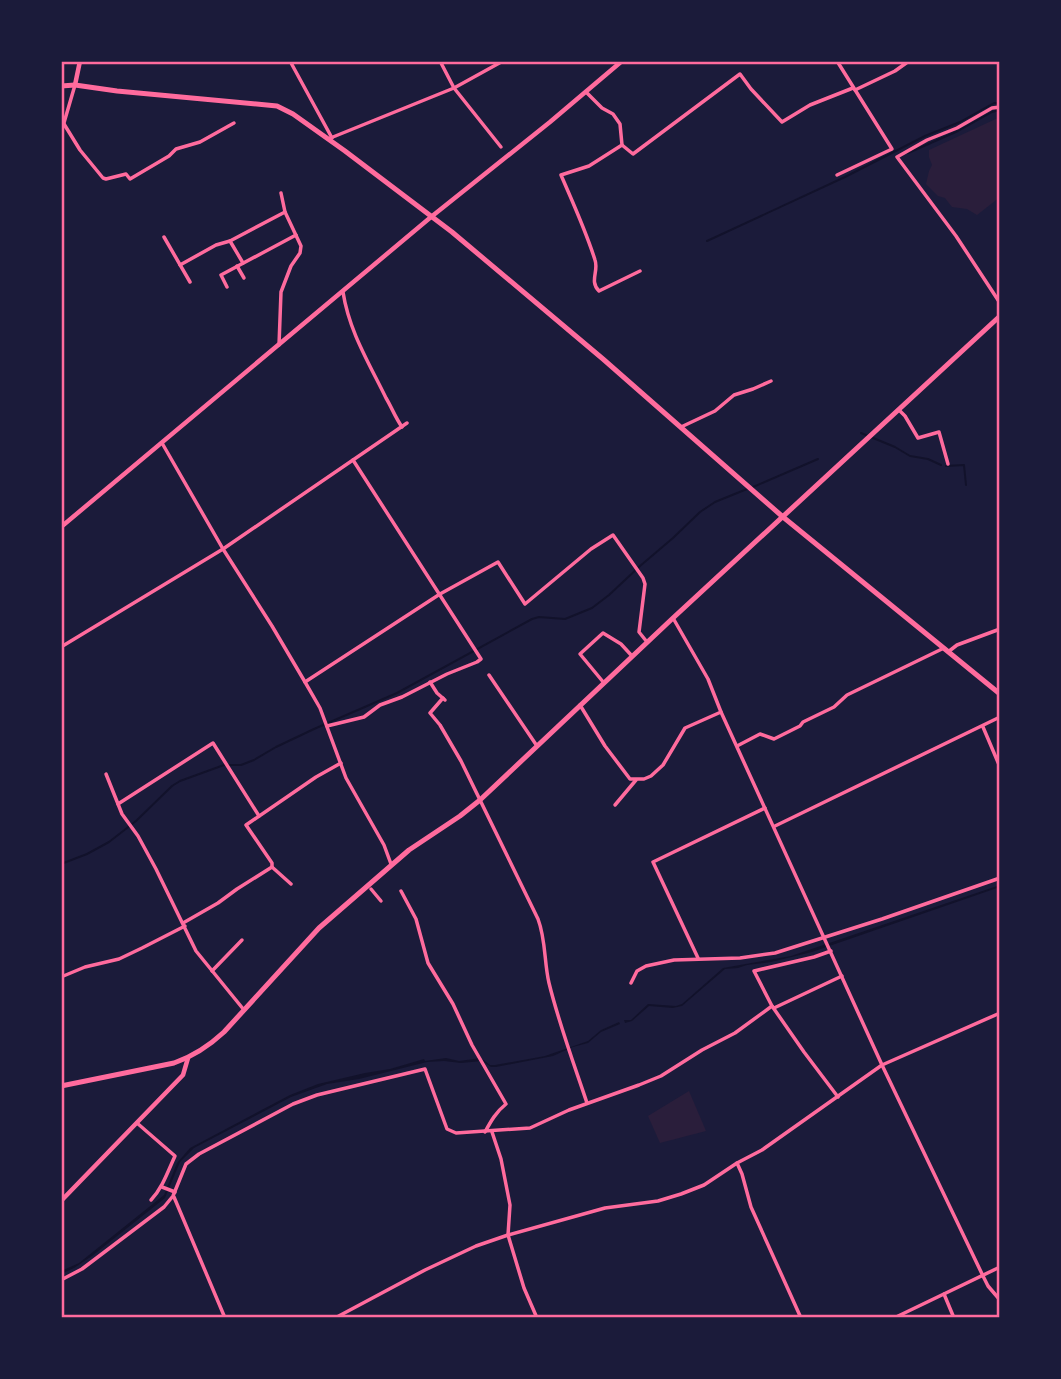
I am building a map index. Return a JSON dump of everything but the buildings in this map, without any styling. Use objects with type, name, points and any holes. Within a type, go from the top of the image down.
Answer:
[{"type":"main road","points":[[61,86],[75,85],[117,92],[277,106],[293,114],[431,217],[603,359],[783,517],[1000,694]]},
{"type":"main road","points":[[61,1086],[174,1063],[210,1045],[319,929],[391,864],[480,800],[1000,316]]},
{"type":"street","points":[[61,133],[80,61]]},
{"type":"street","points":[[290,61],[330,139],[454,88],[503,61]]},
{"type":"street","points":[[440,61],[454,88],[501,147]]},
{"type":"street","points":[[61,527],[622,61]]},
{"type":"street","points":[[837,61],[892,149],[837,175]]},
{"type":"street","points":[[586,92],[594,102],[613,114],[620,124],[622,145],[633,153],[740,74],[782,122],[810,105],[895,71],[909,61]]},
{"type":"street","points":[[1000,107],[992,108],[897,157],[956,236],[1000,303]]},
{"type":"street","points":[[64,124],[80,150],[103,178],[126,174],[130,179],[176,149],[200,142],[234,123]]},
{"type":"street","points":[[599,291],[593,283],[597,264],[561,175],[589,166],[622,145]]},
{"type":"street","points":[[279,345],[281,292],[301,246],[285,212],[281,193]]},
{"type":"street","points":[[180,265],[285,212]]},
{"type":"street","points":[[227,287],[221,275],[296,235]]},
{"type":"street","points":[[164,237],[190,282]]},
{"type":"street","points":[[230,241],[243,263]]},
{"type":"street","points":[[237,266],[244,278]]},
{"type":"street","points":[[597,298],[599,291],[640,271]]},
{"type":"street","points":[[343,292],[346,311],[359,347],[402,426]]},
{"type":"street","points":[[681,427],[715,411],[734,395],[771,381]]},
{"type":"street","points":[[899,409],[918,438],[939,432],[948,464]]},
{"type":"street","points":[[61,647],[223,549],[407,423]]},
{"type":"street","points":[[162,443],[320,708],[346,778],[384,845],[391,864]]},
{"type":"street","points":[[327,726],[364,718],[380,705],[481,659],[353,460]]},
{"type":"street","points":[[305,682],[440,594],[498,562],[525,604],[591,549],[613,535],[645,584],[639,632],[647,642]]},
{"type":"street","points":[[673,618],[708,679],[882,1065],[988,1286],[1000,1300]]},
{"type":"street","points":[[737,746],[760,734],[774,739],[834,707],[847,695],[957,645],[1000,629]]},
{"type":"street","points":[[604,683],[580,654],[603,633],[632,656]]},
{"type":"street","points":[[489,675],[537,746]]},
{"type":"street","points":[[430,682],[444,699],[430,713],[461,761],[542,929],[546,972],[552,996],[587,1103]]},
{"type":"street","points":[[580,705],[605,746],[630,779],[636,780],[651,776],[663,765],[685,728],[721,712]]},
{"type":"street","points":[[774,826],[1000,717]]},
{"type":"street","points":[[983,726],[1000,767]]},
{"type":"street","points":[[118,804],[213,743],[260,816]]},
{"type":"street","points":[[291,884],[272,867],[272,863],[246,825],[341,762]]},
{"type":"street","points":[[106,774],[127,823],[138,836],[156,869],[196,951],[244,1010]]},
{"type":"street","points":[[615,804],[636,780]]},
{"type":"street","points":[[698,958],[653,862],[765,808]]},
{"type":"street","points":[[61,977],[142,948],[272,867]]},
{"type":"street","points":[[631,983],[637,971],[646,966],[674,960],[775,953],[1000,878]]},
{"type":"street","points":[[371,889],[381,901]]},
{"type":"street","points":[[401,891],[416,919],[428,963],[506,1104],[498,1110],[485,1132]]},
{"type":"street","points":[[212,971],[242,940]]},
{"type":"street","points":[[831,951],[754,971],[773,1007],[838,1097]]},
{"type":"street","points":[[61,1280],[82,1269],[164,1207],[186,1164],[199,1154],[293,1104],[317,1095],[425,1069],[447,1129],[456,1133],[530,1128],[587,1103],[661,1076],[735,1033],[773,1007],[843,976]]},
{"type":"street","points":[[335,1318],[476,1246],[605,1208],[658,1201],[704,1185],[762,1150],[882,1065],[1000,1013]]},
{"type":"street","points":[[61,1201],[183,1075],[188,1058]]},
{"type":"street","points":[[137,1123],[175,1156],[164,1177],[163,1188],[151,1200]]},
{"type":"street","points":[[492,1132],[501,1159],[510,1205],[508,1235],[524,1288],[537,1318]]},
{"type":"street","points":[[737,1163],[751,1207],[801,1318]]},
{"type":"street","points":[[163,1188],[173,1193],[225,1318]]},
{"type":"street","points":[[894,1318],[1000,1267]]},
{"type":"street","points":[[944,1294],[954,1318]]},
{"type":"shaded area","points":[[1000,117],[1000,197],[977,215],[967,209],[952,207],[945,198],[938,196],[926,184],[932,165],[929,150]]},
{"type":"shaded area","points":[[1000,885],[812,952],[725,969],[682,1006],[649,1006],[632,1021],[625,1023],[624,1020],[631,1020],[648,1004],[682,1004],[723,968],[791,956]]},
{"type":"shaded area","points":[[619,1022],[620,1024],[601,1032],[588,1043],[553,1056],[496,1067],[491,1067],[482,1061],[427,1062],[327,1084],[291,1097],[194,1148],[180,1162],[165,1198],[92,1256],[61,1274],[61,1271],[79,1263],[164,1195],[177,1163],[190,1148],[290,1095],[318,1084],[424,1059],[446,1058],[459,1061],[481,1058],[490,1065],[495,1065],[545,1056],[588,1041],[601,1030]]},
{"type":"shaded area","points":[[689,1091],[706,1131],[660,1143],[648,1116]]},
{"type":"waterway","points":[[707,241],[845,177],[925,136],[960,122],[994,103],[1000,103]]},
{"type":"waterway","points":[[908,153],[1000,110]]},
{"type":"waterway","points":[[861,433],[910,456],[928,459],[941,465]]},
{"type":"waterway","points":[[753,487],[818,459]]},
{"type":"waterway","points":[[946,466],[964,465],[966,485]]},
{"type":"waterway","points":[[61,864],[109,842],[180,781],[224,765],[241,765],[254,760],[314,729],[397,693],[532,619],[565,619],[592,608],[700,512],[715,502],[747,489]]}]
